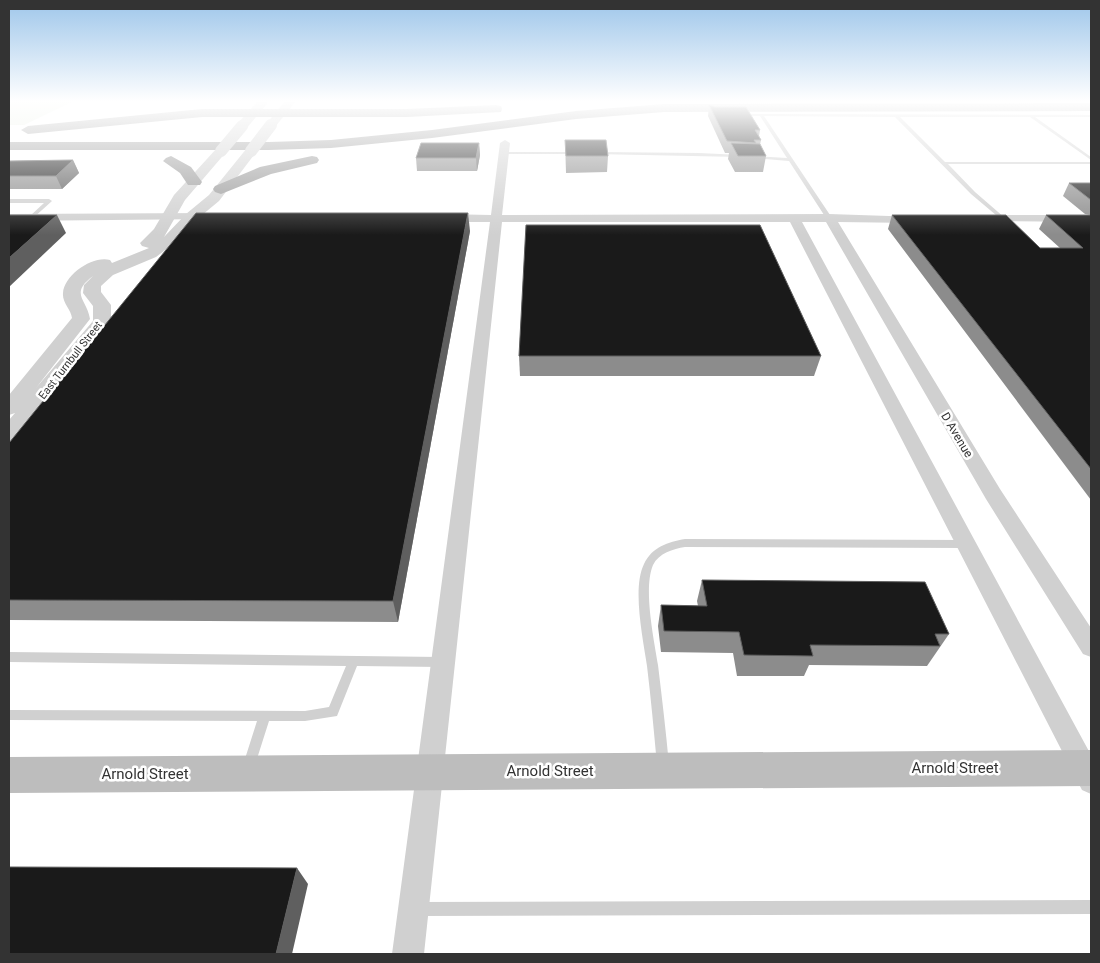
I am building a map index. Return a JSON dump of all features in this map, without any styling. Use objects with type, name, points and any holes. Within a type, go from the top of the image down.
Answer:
[{"type":"highway","points":[[9,146],[302,145]]},
{"type":"highway","points":[[222,189],[262,171],[283,165],[416,145]]},
{"type":"highway","points":[[9,156],[130,157],[210,163],[246,157],[312,160]]},
{"type":"highway","points":[[171,161],[186,170],[194,182]]},
{"type":"main road","name":"Arnold Street","points":[[9,775],[664,770],[1089,772]]},
{"type":"street","name":"East Turnbull Street","points":[[9,408],[81,319],[81,313],[72,299],[71,292],[75,283],[83,274],[96,266],[142,247],[160,232],[179,198],[225,145]]},
{"type":"street","name":"East Turnbull Street","points":[[9,434],[102,322],[102,305],[92,293],[93,285],[100,277],[121,264],[150,254],[175,236],[222,189],[255,145]]},
{"type":"street","points":[[408,954],[504,148]]},
{"type":"street","points":[[9,218],[220,218]]},
{"type":"street","points":[[429,218],[926,218]]},
{"type":"street","points":[[794,218],[1089,772]]},
{"type":"street","name":"D Avenue","points":[[829,218],[993,494],[1091,647]]},
{"type":"street","points":[[974,219],[1091,219]]},
{"type":"street","points":[[9,764],[82,774]]},
{"type":"lane","points":[[781,145],[829,218]]},
{"type":"lane","points":[[926,145],[973,193],[1003,219]]},
{"type":"lane","points":[[1071,145],[1091,159]]},
{"type":"lane","points":[[504,148],[582,154]]},
{"type":"lane","points":[[592,154],[708,154],[791,160]]},
{"type":"lane","points":[[945,163],[1091,163]]},
{"type":"lane","points":[[9,201],[49,200],[32,217]]},
{"type":"lane","points":[[664,770],[645,590],[648,568],[656,554],[673,544],[685,543],[966,544]]},
{"type":"lane","points":[[9,657],[444,662]]},
{"type":"lane","points":[[9,714],[305,716],[333,712],[353,661]]},
{"type":"lane","points":[[247,773],[265,715]]},
{"type":"lane","points":[[414,909],[1091,907]]},
{"type":"building","points":[[420,145],[479,145],[476,158],[416,158]]},
{"type":"building","points":[[565,145],[607,145],[608,156],[566,156]]},
{"type":"building","points":[[732,145],[760,145],[766,156],[738,156]]},
{"type":"building","points":[[73,160],[56,176],[9,176],[9,161]]},
{"type":"building","points":[[1069,183],[1091,183],[1091,200]]},
{"type":"building","points":[[196,213],[468,213],[393,601],[9,600],[9,443]]},
{"type":"building","points":[[9,215],[57,215],[9,258]]},
{"type":"building","points":[[892,215],[1006,215],[1040,248],[1083,248],[1046,215],[1091,215],[1091,469]]},
{"type":"building","points":[[526,225],[760,225],[821,356],[519,356]]},
{"type":"building","points":[[702,580],[925,582],[949,634],[935,634],[940,646],[810,645],[813,656],[744,655],[739,632],[664,631],[661,605],[707,606]]},
{"type":"building","points":[[9,867],[297,868],[276,954],[9,954]]}]
